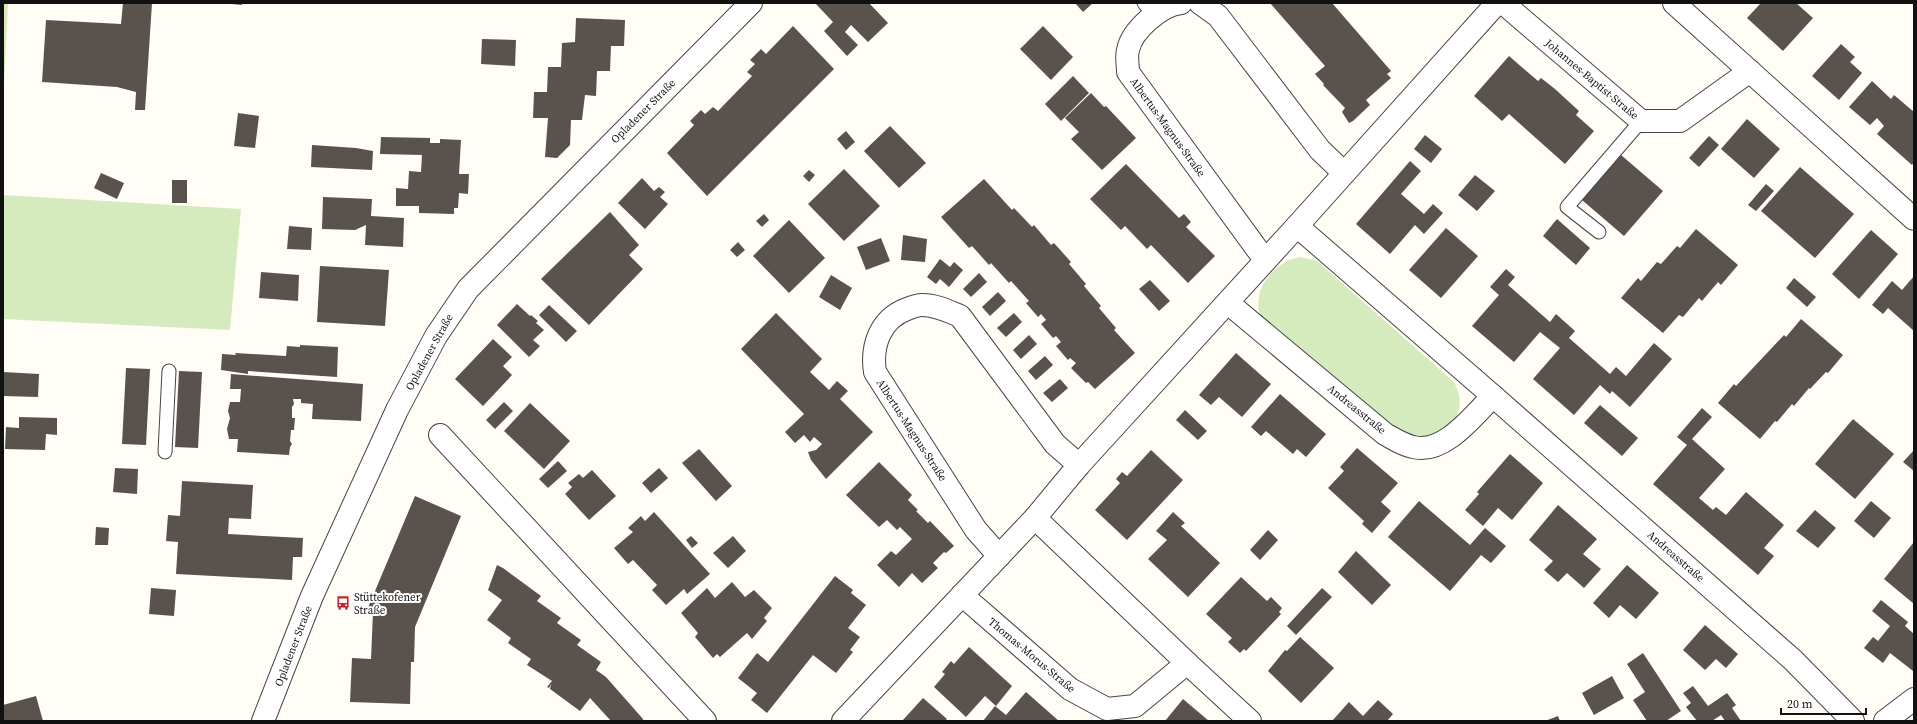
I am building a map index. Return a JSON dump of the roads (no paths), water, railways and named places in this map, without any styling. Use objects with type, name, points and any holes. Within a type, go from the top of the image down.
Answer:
[{"type":"street","name":"Opladener Straße","points":[[263,721],[312,596],[397,410],[436,336],[453,309],[474,284],[751,3]]},
{"type":"street","name":"Albertus-Magnus-Straße","points":[[1181,3],[1149,9],[1128,50],[1128,72],[1265,260]]},
{"type":"street","points":[[1200,3],[1218,16],[1320,150],[1344,173]]},
{"type":"street","points":[[843,721],[1035,518],[1078,465],[1228,303],[1497,3]]},
{"type":"street","name":"Johannes-Baptist-Straße","points":[[1503,3],[1627,111],[1641,121],[1680,121],[1750,71]]},
{"type":"street","points":[[1674,3],[1914,219]]},
{"type":"street","name":"Andreasstraße","points":[[1297,226],[1793,660],[1853,721]]},
{"type":"street","name":"Andreasstraße","points":[[1228,303],[1385,434],[1414,448],[1432,446],[1450,438],[1493,396]]},
{"type":"street","name":"Albertus-Magnus-Straße","points":[[999,556],[976,530],[875,372],[874,348],[884,326],[892,317],[903,310],[920,305],[943,308],[960,316],[1056,444],[1078,465]]},
{"type":"street","points":[[440,435],[705,721]]},
{"type":"street","points":[[1035,518],[1250,721]]},
{"type":"street","name":"Thomas-Morus-Straße","points":[[962,595],[1070,689],[1106,709],[1135,706],[1187,663]]},
{"type":"street","points":[[1885,721],[1914,699]]},
{"type":"lane","points":[[1599,232],[1568,207],[1641,121]]},
{"type":"lane","points":[[165,452],[170,371]]},
{"type":"place","name":"Stüttekofener Straße","points":[[343,603]]}]
